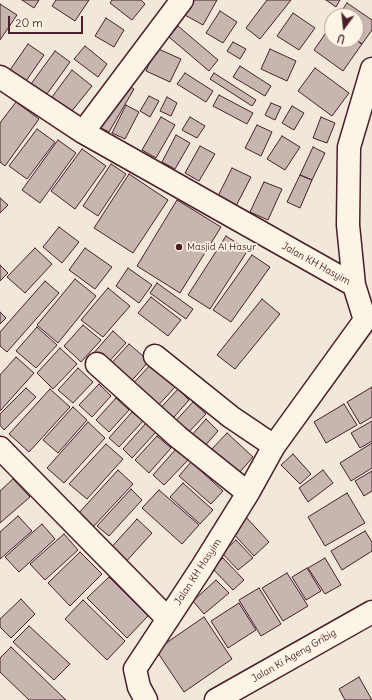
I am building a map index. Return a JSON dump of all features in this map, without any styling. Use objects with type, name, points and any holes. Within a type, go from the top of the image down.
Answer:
[{"type":"street","points":[[82,132],[182,0]]},
{"type":"street","points":[[354,285],[348,225],[349,147],[372,69]]},
{"type":"street","name":"Jalan KH Hasyim","points":[[0,77],[82,132],[354,285],[370,322],[274,446],[248,493],[135,669],[139,687],[146,700]]},
{"type":"street","points":[[155,356],[231,417],[274,446]]},
{"type":"street","points":[[97,364],[178,437],[248,493]]},
{"type":"street","points":[[0,448],[168,618]]},
{"type":"street","name":"Jalan Ki Ageng Gribig","points":[[216,700],[372,612]]},
{"type":"building","points":[[22,0],[39,0],[34,8]]},
{"type":"building","points":[[56,0],[89,0],[75,21],[52,6]]},
{"type":"building","points":[[112,0],[141,0],[145,4],[132,20],[110,3]]},
{"type":"building","points":[[192,0],[217,0],[203,25],[183,14]]},
{"type":"building","points":[[267,0],[291,0],[260,39],[246,28]]},
{"type":"building","points":[[326,0],[340,0],[336,7]]},
{"type":"building","points":[[347,3],[354,8],[344,8]]},
{"type":"building","points":[[0,4],[17,15],[0,40]]},
{"type":"building","points":[[220,11],[237,22],[223,43],[206,33]]},
{"type":"building","points":[[293,13],[315,28],[299,50],[277,36]]},
{"type":"building","points":[[364,15],[372,20],[372,30],[364,41]]},
{"type":"building","points":[[106,18],[124,30],[114,47],[95,36]]},
{"type":"building","points":[[178,26],[218,60],[209,71],[169,37]]},
{"type":"building","points":[[324,36],[324,48],[359,48],[343,71],[314,50]]},
{"type":"building","points":[[233,42],[246,49],[240,59],[227,51]]},
{"type":"building","points":[[28,44],[44,55],[26,81],[10,70]]},
{"type":"building","points":[[85,46],[107,64],[98,77],[74,59]]},
{"type":"building","points":[[156,48],[181,59],[170,82],[146,71]]},
{"type":"building","points":[[270,49],[296,61],[287,81],[261,69]]},
{"type":"building","points":[[55,51],[70,62],[47,94],[31,84]]},
{"type":"building","points":[[240,66],[271,86],[265,96],[233,77]]},
{"type":"building","points":[[315,68],[349,93],[332,116],[298,91]]},
{"type":"building","points":[[72,70],[92,86],[71,112],[52,97]]},
{"type":"building","points":[[185,73],[213,91],[206,102],[177,84]]},
{"type":"building","points":[[214,73],[256,100],[252,106],[210,79]]},
{"type":"building","points":[[122,82],[134,89],[109,132],[97,126]]},
{"type":"building","points":[[219,95],[253,113],[247,124],[213,106]]},
{"type":"building","points":[[149,96],[159,101],[150,117],[140,111]]},
{"type":"building","points":[[167,97],[177,103],[171,116],[160,111]]},
{"type":"building","points":[[16,102],[39,119],[5,166],[0,162],[0,123]]},
{"type":"building","points":[[271,103],[281,107],[275,120],[265,115]]},
{"type":"building","points":[[126,105],[139,112],[125,139],[112,133]]},
{"type":"building","points":[[292,106],[304,113],[294,130],[282,123]]},
{"type":"building","points":[[161,117],[175,125],[156,158],[142,150]]},
{"type":"building","points":[[190,117],[205,126],[197,138],[182,130]]},
{"type":"building","points":[[321,117],[335,123],[327,143],[313,138]]},
{"type":"building","points":[[257,125],[272,132],[261,156],[245,148]]},
{"type":"building","points":[[37,129],[55,142],[27,179],[9,166]]},
{"type":"building","points":[[176,135],[190,143],[175,169],[162,162]]},
{"type":"building","points":[[282,136],[300,147],[285,170],[267,159]]},
{"type":"building","points":[[58,140],[76,153],[40,203],[22,190]]},
{"type":"building","points":[[200,146],[215,154],[199,181],[185,173]]},
{"type":"building","points":[[313,147],[325,153],[312,180],[300,175]]},
{"type":"building","points":[[82,149],[106,166],[75,209],[51,191]]},
{"type":"building","points":[[111,164],[126,174],[98,216],[83,206]]},
{"type":"building","points":[[232,168],[251,177],[235,208],[217,198]]},
{"type":"building","points":[[129,174],[168,200],[133,253],[94,228]]},
{"type":"building","points":[[300,175],[312,180],[300,208],[287,202]]},
{"type":"building","points":[[264,182],[282,189],[268,220],[250,212]]},
{"type":"building","points":[[0,198],[8,205],[0,213]]},
{"type":"building","name":"Masjid Al Hasyr","points":[[177,200],[221,227],[180,293],[137,266]]},
{"type":"building","points":[[59,227],[79,242],[62,263],[43,247]]},
{"type":"building","points":[[226,236],[248,250],[210,309],[188,295]]},
{"type":"building","points":[[35,248],[52,264],[25,293],[7,277]]},
{"type":"building","points":[[85,248],[112,267],[95,289],[69,270]]},
{"type":"building","points":[[252,255],[270,267],[231,322],[213,310]]},
{"type":"building","points":[[0,265],[8,273],[0,281]]},
{"type":"building","points":[[128,268],[152,285],[139,303],[116,286]]},
{"type":"building","points":[[75,279],[96,296],[58,343],[37,325]]},
{"type":"building","points":[[45,281],[59,293],[7,352],[0,346],[0,332]]},
{"type":"building","points":[[157,283],[193,309],[186,319],[150,293]]},
{"type":"building","points":[[108,288],[130,306],[103,337],[81,320]]},
{"type":"building","points":[[151,297],[181,320],[168,336],[138,313]]},
{"type":"building","points":[[262,299],[280,314],[235,369],[217,355]]},
{"type":"building","points":[[0,312],[6,318],[0,324]]},
{"type":"building","points":[[83,325],[101,340],[81,362],[64,346]]},
{"type":"building","points":[[37,327],[57,345],[36,368],[16,351]]},
{"type":"building","points":[[113,331],[126,343],[104,367],[91,356]]},
{"type":"building","points":[[129,344],[149,361],[128,385],[108,367]]},
{"type":"building","points":[[60,348],[77,364],[53,389],[37,373]]},
{"type":"building","points":[[16,357],[34,373],[0,411],[0,375]]},
{"type":"building","points":[[151,364],[176,386],[153,411],[128,389]]},
{"type":"building","points":[[78,368],[93,382],[73,403],[58,390]]},
{"type":"building","points":[[99,384],[111,396],[92,417],[79,405]]},
{"type":"building","points":[[372,387],[372,417],[360,424],[347,402]]},
{"type":"building","points":[[26,388],[36,397],[4,430],[0,425],[0,414]]},
{"type":"building","points":[[50,389],[70,407],[29,452],[9,434]]},
{"type":"building","points":[[178,389],[189,400],[167,425],[155,414]]},
{"type":"building","points":[[116,398],[129,410],[109,432],[96,420]]},
{"type":"building","points":[[193,402],[206,414],[184,437],[171,426]]},
{"type":"building","points":[[344,404],[357,425],[326,443],[314,422]]},
{"type":"building","points":[[73,407],[87,420],[58,453],[43,440]]},
{"type":"building","points":[[132,412],[143,421],[119,447],[109,438]]},
{"type":"building","points":[[206,419],[218,431],[204,447],[191,436]]},
{"type":"building","points":[[372,421],[372,441],[360,448],[351,433]]},
{"type":"building","points":[[88,422],[105,438],[64,483],[47,468]]},
{"type":"building","points":[[146,423],[156,432],[132,458],[123,449]]},
{"type":"building","points":[[227,433],[253,457],[239,473],[212,449]]},
{"type":"building","points":[[157,436],[171,448],[149,473],[135,460]]},
{"type":"building","points":[[372,443],[372,468],[351,481],[340,463]]},
{"type":"building","points":[[106,444],[123,459],[87,499],[69,484]]},
{"type":"building","points":[[176,449],[188,460],[164,485],[153,475]]},
{"type":"building","points":[[293,454],[311,474],[300,484],[281,465]]},
{"type":"building","points":[[191,462],[223,491],[211,504],[179,476]]},
{"type":"building","points":[[118,470],[133,484],[92,528],[77,515]]},
{"type":"building","points":[[323,470],[333,483],[308,502],[299,488]]},
{"type":"building","points":[[372,471],[372,491],[364,496],[355,481]]},
{"type":"building","points":[[13,479],[30,497],[0,523],[0,491]]},
{"type":"building","points":[[183,483],[213,510],[200,524],[170,497]]},
{"type":"building","points":[[131,489],[142,500],[109,536],[97,526]]},
{"type":"building","points":[[159,490],[199,525],[182,544],[142,508]]},
{"type":"building","points":[[347,493],[365,523],[325,546],[308,517]]},
{"type":"building","points":[[244,515],[269,542],[254,556],[229,529]]},
{"type":"building","points":[[18,516],[32,531],[0,559],[0,532]]},
{"type":"building","points":[[137,519],[152,533],[123,565],[108,551]]},
{"type":"building","points":[[42,524],[55,539],[19,572],[5,557]]},
{"type":"building","points":[[365,531],[372,542],[372,551],[342,570],[331,551]]},
{"type":"building","points":[[64,534],[78,550],[45,580],[30,564]]},
{"type":"building","points":[[236,540],[253,558],[238,570],[222,553]]},
{"type":"building","points":[[80,552],[102,574],[70,606],[48,583]]},
{"type":"building","points":[[223,558],[244,580],[233,590],[212,568]]},
{"type":"building","points":[[325,558],[341,585],[325,594],[308,568]]},
{"type":"building","points":[[307,568],[321,591],[306,600],[292,577]]},
{"type":"building","points":[[287,573],[308,606],[283,621],[262,588]]},
{"type":"building","points":[[109,577],[148,616],[127,638],[87,598]]},
{"type":"building","points":[[216,580],[229,593],[204,614],[193,601]]},
{"type":"building","points":[[259,588],[281,624],[261,636],[239,600]]},
{"type":"building","points":[[21,599],[35,614],[11,638],[0,627],[0,619]]},
{"type":"building","points":[[83,600],[125,641],[107,660],[65,619]]},
{"type":"building","points":[[239,603],[256,630],[228,648],[211,621]]},
{"type":"building","points":[[204,617],[232,659],[184,692],[156,650]]},
{"type":"building","points":[[29,626],[70,664],[54,680],[13,642]]},
{"type":"building","points":[[11,647],[66,700],[29,700],[0,672],[0,658]]},
{"type":"building","points":[[359,677],[372,700],[345,700],[339,689]]},
{"type":"place","name":"Masjid Al Hasyr","points":[[179,247]]}]
